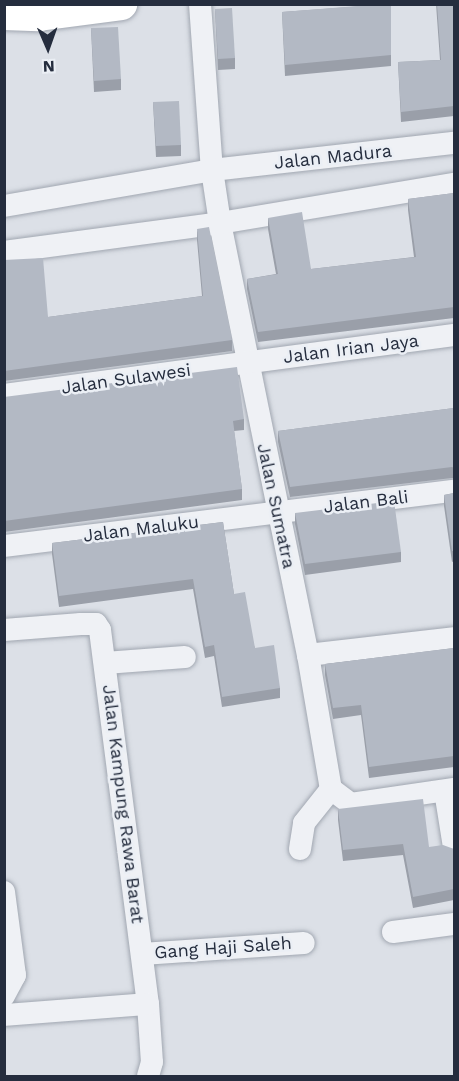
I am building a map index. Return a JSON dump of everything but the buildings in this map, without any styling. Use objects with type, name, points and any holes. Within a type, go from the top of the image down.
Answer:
[{"type":"main road","points":[[4,14],[39,15],[121,4]]},
{"type":"street","name":"Jalan Sumatra","points":[[200,4],[212,170],[220,223],[277,512],[308,655],[331,789]]},
{"type":"street","name":"Jalan Madura","points":[[212,170],[454,143]]},
{"type":"street","points":[[4,206],[212,170]]},
{"type":"street","points":[[4,252],[220,223],[454,184]]},
{"type":"street","name":"Jalan Irian Jaya","points":[[247,363],[454,335]]},
{"type":"street","name":"Jalan Sulawesi","points":[[4,395],[247,363]]},
{"type":"street","name":"Jalan Bali","points":[[277,512],[454,491]]},
{"type":"street","name":"Jalan Maluku","points":[[4,546],[277,512]]},
{"type":"street","name":"Jalan Kampung Rawa Barat","points":[[4,630],[96,624],[105,663],[148,1005],[152,1062],[148,1077]]},
{"type":"street","points":[[308,655],[454,638]]},
{"type":"street","points":[[105,663],[185,657]]},
{"type":"street","points":[[300,849],[304,824],[331,789],[351,804],[450,790],[454,847]]},
{"type":"street","points":[[4,996],[15,975],[5,902]]},
{"type":"street","points":[[393,932],[454,924]]},
{"type":"street","name":"Gang Haji Saleh","points":[[142,954],[304,943]]},
{"type":"street","points":[[4,1015],[148,1005]]}]
